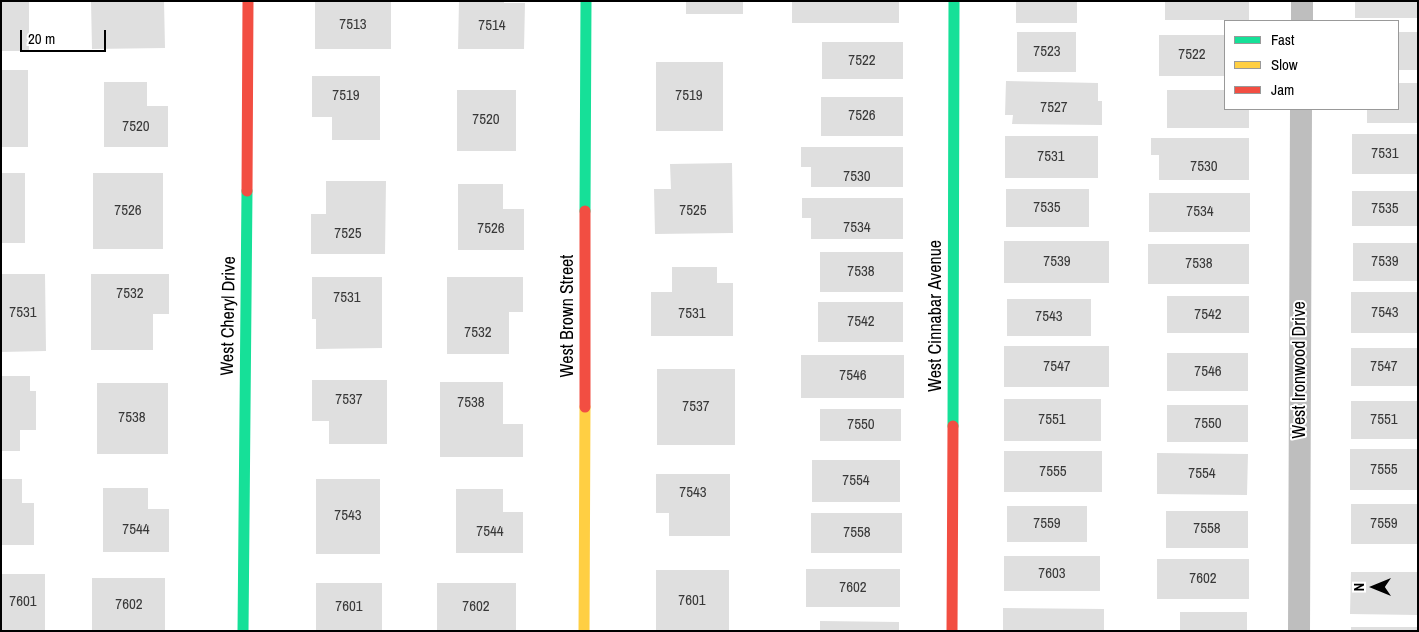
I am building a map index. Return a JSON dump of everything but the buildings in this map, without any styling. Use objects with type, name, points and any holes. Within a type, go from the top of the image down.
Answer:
[{"type":"street","name":"West Cheryl Drive","points":[[243,631],[248,1]]},
{"type":"street","name":"West Brown Street","points":[[584,631],[586,1]]},
{"type":"street","name":"West Cinnabar Avenue","points":[[952,631],[954,1]]},
{"type":"street","points":[[1302,1],[1302,20]]},
{"type":"street","name":"West Ironwood Drive","points":[[1299,631],[1301,110]]},
{"type":"traffic: fast","points":[[585,211],[586,1]]},
{"type":"traffic: fast","points":[[953,426],[954,1]]},
{"type":"traffic: fast","points":[[243,631],[247,191]]},
{"type":"traffic: slow","points":[[584,631],[585,407]]},
{"type":"traffic: jam","points":[[247,191],[248,1]]},
{"type":"traffic: jam","points":[[585,211],[585,407]]},
{"type":"traffic: jam","points":[[952,631],[953,426]]}]
